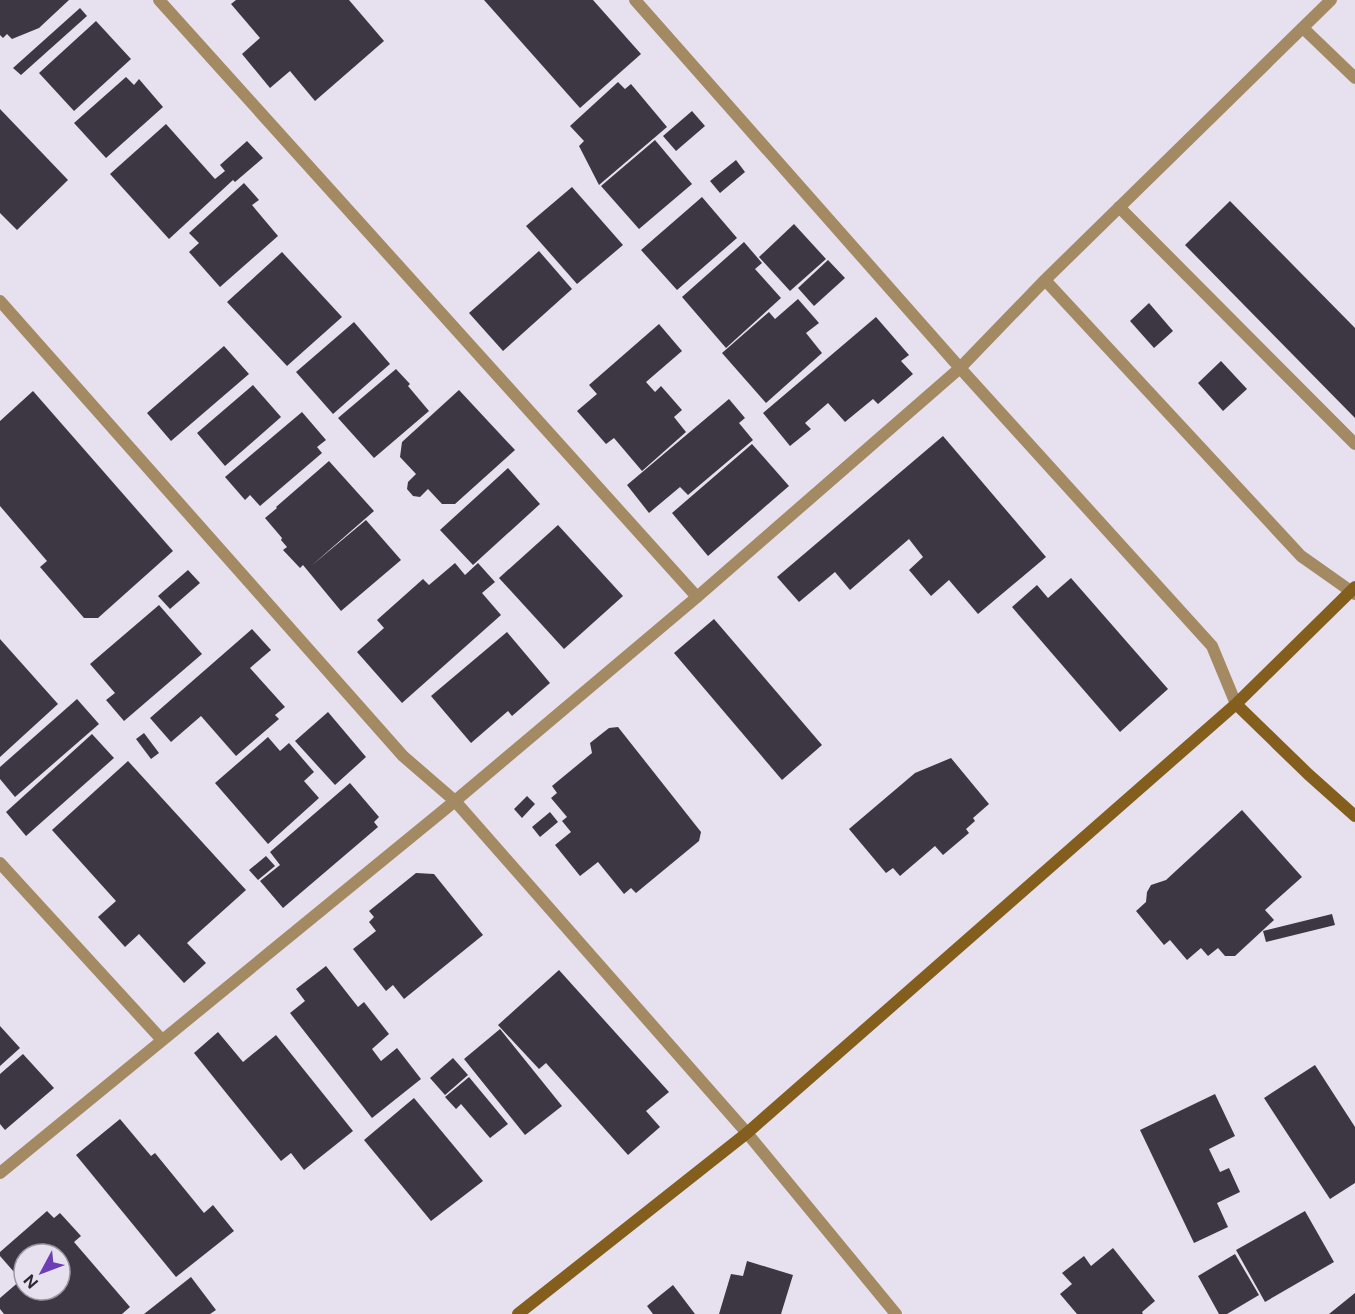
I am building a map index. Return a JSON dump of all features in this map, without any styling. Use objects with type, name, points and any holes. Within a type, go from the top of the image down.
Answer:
[{"type":"street","points":[[159,0],[697,597]]},
{"type":"street","points":[[635,0],[960,368],[1212,646],[1236,704],[1355,816]]},
{"type":"street","points":[[0,1173],[455,801],[697,597],[960,368],[1045,280],[1331,0]]},
{"type":"street","points":[[1302,28],[1355,78]]},
{"type":"street","points":[[1119,207],[1355,444]]},
{"type":"street","points":[[518,1314],[747,1133],[1236,704],[1354,591],[1301,556],[1045,280]]},
{"type":"street","points":[[0,301],[403,756],[455,801],[747,1133],[896,1314]]},
{"type":"street","points":[[0,863],[162,1040]]},
{"type":"building","points":[[0,0],[69,0],[39,28],[12,39],[7,34],[3,38],[0,35]]},
{"type":"building","points":[[236,0],[349,0],[384,41],[315,101],[290,71],[270,88],[242,54],[260,38],[231,4]]},
{"type":"building","points":[[484,0],[593,0],[641,54],[580,108]]},
{"type":"building","points":[[80,8],[87,16],[21,75],[13,68]]},
{"type":"building","points":[[96,21],[131,59],[74,111],[39,73]]},
{"type":"building","points":[[126,77],[134,85],[139,79],[163,107],[106,158],[74,123]]},
{"type":"building","points":[[618,82],[625,89],[631,84],[667,127],[599,185],[579,146],[584,141],[570,126]]},
{"type":"building","points":[[0,109],[68,180],[17,230],[0,213]]},
{"type":"building","points":[[692,111],[705,126],[676,151],[663,136]]},
{"type":"building","points":[[166,124],[215,179],[225,171],[220,165],[247,141],[263,158],[235,182],[233,180],[169,239],[110,174]]},
{"type":"building","points":[[655,140],[692,184],[639,229],[601,186]]},
{"type":"building","points":[[736,160],[745,172],[720,193],[710,181]]},
{"type":"building","points":[[244,183],[259,200],[252,205],[278,236],[220,287],[189,252],[199,243],[189,233]]},
{"type":"building","points":[[572,187],[623,245],[577,284],[526,226]]},
{"type":"building","points":[[702,197],[737,238],[677,290],[641,250]]},
{"type":"building","points":[[1230,201],[1355,328],[1355,418],[1185,245]]},
{"type":"building","points":[[794,224],[826,259],[790,291],[759,257]]},
{"type":"building","points":[[744,242],[762,263],[755,269],[781,298],[726,348],[682,297]]},
{"type":"building","points":[[539,251],[572,289],[503,351],[469,313]]},
{"type":"building","points":[[282,252],[342,317],[287,366],[227,302]]},
{"type":"building","points":[[828,260],[845,278],[814,306],[798,288]]},
{"type":"building","points":[[798,299],[819,323],[806,333],[822,353],[766,403],[722,353],[769,312],[775,319]]},
{"type":"building","points":[[1149,303],[1173,331],[1154,348],[1130,321]]},
{"type":"building","points":[[876,317],[909,355],[901,361],[913,374],[878,404],[873,399],[845,422],[828,403],[805,423],[811,429],[790,446],[763,413]]},
{"type":"building","points":[[354,322],[390,364],[333,414],[296,372]]},
{"type":"building","points":[[659,324],[682,351],[646,382],[655,392],[661,386],[682,410],[674,417],[686,432],[642,471],[614,438],[606,444],[577,411],[597,394],[589,385]]},
{"type":"building","points":[[224,346],[249,374],[171,441],[147,413]]},
{"type":"building","points":[[1221,361],[1247,389],[1223,411],[1198,383]]},
{"type":"building","points":[[396,369],[429,411],[374,458],[338,418]]},
{"type":"building","points":[[253,385],[281,417],[225,466],[197,433]]},
{"type":"building","points":[[459,390],[515,450],[455,504],[442,504],[428,489],[420,497],[413,496],[407,489],[408,482],[416,474],[400,457],[402,442]]},
{"type":"building","points":[[33,391],[173,551],[98,618],[84,618],[40,567],[47,561],[0,506],[0,421]]},
{"type":"building","points":[[729,399],[745,418],[739,423],[753,440],[688,495],[680,487],[649,513],[627,485]]},
{"type":"building","points":[[302,412],[326,440],[317,447],[322,453],[260,506],[250,495],[245,500],[225,477]]},
{"type":"building","points":[[943,436],[1046,557],[978,614],[949,580],[931,596],[909,570],[923,557],[909,539],[850,590],[835,572],[799,602],[777,577]]},
{"type":"building","points":[[752,444],[789,486],[708,556],[672,513]]},
{"type":"building","points":[[329,461],[374,511],[311,566],[366,520],[401,560],[341,611],[303,565],[300,568],[283,550],[287,547],[281,540],[282,538],[265,518]]},
{"type":"building","points":[[508,468],[540,504],[473,565],[440,530]]},
{"type":"building","points":[[558,525],[623,596],[564,649],[499,578]]},
{"type":"building","points":[[455,563],[465,575],[478,563],[495,582],[482,593],[501,615],[402,703],[357,652],[384,628],[377,620],[423,579],[429,585]]},
{"type":"building","points":[[188,570],[200,583],[170,609],[158,596]]},
{"type":"building","points":[[1071,578],[1168,689],[1120,732],[1012,607],[1037,585],[1048,598]]},
{"type":"building","points":[[159,605],[202,654],[124,721],[106,700],[115,693],[90,664]]},
{"type":"building","points":[[714,619],[822,745],[782,780],[674,653]]},
{"type":"building","points":[[252,629],[271,650],[250,668],[285,707],[275,715],[279,719],[236,756],[201,716],[171,742],[150,718]]},
{"type":"building","points":[[507,632],[550,683],[512,716],[508,711],[471,743],[431,696]]},
{"type":"building","points":[[0,639],[58,704],[0,757]]},
{"type":"building","points":[[77,699],[99,724],[15,797],[0,779],[0,767]]},
{"type":"building","points":[[328,712],[366,757],[335,785],[295,741]]},
{"type":"building","points":[[618,727],[701,832],[699,841],[636,893],[631,888],[624,894],[598,862],[580,876],[555,845],[571,832],[562,821],[567,817],[551,798],[557,793],[552,786],[592,753],[590,743],[609,728]]},
{"type":"building","points":[[144,733],[159,753],[151,759],[136,739]]},
{"type":"building","points":[[92,734],[114,758],[26,836],[6,812]]},
{"type":"building","points":[[268,737],[280,751],[289,743],[314,772],[304,781],[319,798],[268,844],[215,783]]},
{"type":"building","points":[[951,758],[989,804],[973,818],[975,821],[966,829],[969,833],[943,855],[935,846],[900,876],[893,868],[886,873],[849,829],[915,773]]},
{"type":"building","points":[[128,761],[246,890],[187,943],[206,963],[184,983],[139,934],[125,947],[98,917],[116,901],[52,830]]},
{"type":"building","points":[[350,783],[379,817],[374,822],[378,827],[283,908],[260,881],[280,865],[270,852]]},
{"type":"building","points":[[527,796],[535,804],[522,818],[514,809]]},
{"type":"building","points":[[1242,810],[1302,877],[1265,910],[1274,920],[1235,956],[1225,956],[1218,948],[1208,956],[1201,948],[1187,960],[1170,940],[1164,945],[1136,911],[1146,902],[1147,892],[1151,885],[1166,880]]},
{"type":"building","points":[[550,812],[558,822],[540,837],[532,827]]},
{"type":"building","points":[[266,856],[275,866],[258,880],[249,870]]},
{"type":"building","points":[[416,873],[434,874],[483,935],[404,999],[393,985],[386,991],[353,949],[376,931],[369,922],[374,917],[369,911]]},
{"type":"building","points":[[1332,914],[1335,925],[1266,942],[1263,931]]},
{"type":"building","points":[[326,966],[358,1007],[364,1002],[389,1034],[372,1049],[381,1061],[397,1048],[421,1079],[372,1118],[290,1013],[305,1001],[296,989]]},
{"type":"building","points":[[559,970],[669,1092],[646,1111],[660,1127],[628,1155],[546,1063],[539,1069],[498,1025]]},
{"type":"building","points":[[0,1026],[20,1048],[0,1066]]},
{"type":"building","points":[[500,1029],[562,1106],[525,1135],[464,1059]]},
{"type":"building","points":[[218,1032],[243,1062],[276,1035],[353,1131],[304,1170],[291,1153],[281,1161],[194,1053]]},
{"type":"building","points":[[23,1054],[54,1088],[5,1130],[0,1124],[0,1074]]},
{"type":"building","points":[[453,1058],[468,1075],[445,1095],[430,1078]]},
{"type":"building","points":[[1315,1065],[1355,1127],[1355,1183],[1330,1199],[1264,1098]]},
{"type":"building","points":[[469,1077],[508,1124],[490,1138],[461,1104],[456,1109],[445,1097]]},
{"type":"building","points":[[1215,1094],[1235,1136],[1209,1149],[1220,1172],[1229,1168],[1240,1192],[1217,1203],[1228,1227],[1194,1243],[1140,1130]]},
{"type":"building","points":[[414,1098],[483,1181],[431,1221],[364,1140]]},
{"type":"building","points":[[120,1119],[151,1156],[155,1153],[204,1213],[213,1205],[234,1231],[176,1277],[76,1155]]},
{"type":"building","points":[[47,1211],[54,1218],[60,1213],[81,1236],[74,1242],[130,1307],[122,1314],[4,1314],[0,1309],[0,1298],[12,1288],[12,1302],[72,1302],[72,1242],[12,1242],[12,1270],[0,1256],[0,1252]]},
{"type":"building","points":[[1305,1211],[1334,1262],[1265,1302],[1236,1250]]},
{"type":"building","points":[[1113,1248],[1155,1301],[1142,1312],[1143,1314],[1077,1314],[1060,1294],[1072,1284],[1062,1273],[1084,1256],[1091,1266]]},
{"type":"building","points":[[1235,1254],[1259,1295],[1227,1314],[1219,1314],[1198,1276]]},
{"type":"building","points":[[747,1261],[793,1275],[781,1314],[719,1314],[731,1274],[743,1276]]},
{"type":"building","points":[[191,1277],[216,1310],[210,1314],[144,1314]]},
{"type":"building","points":[[673,1285],[695,1314],[653,1314],[647,1306]]},
{"type":"building","points":[[1355,1293],[1355,1314],[1329,1314]]}]
